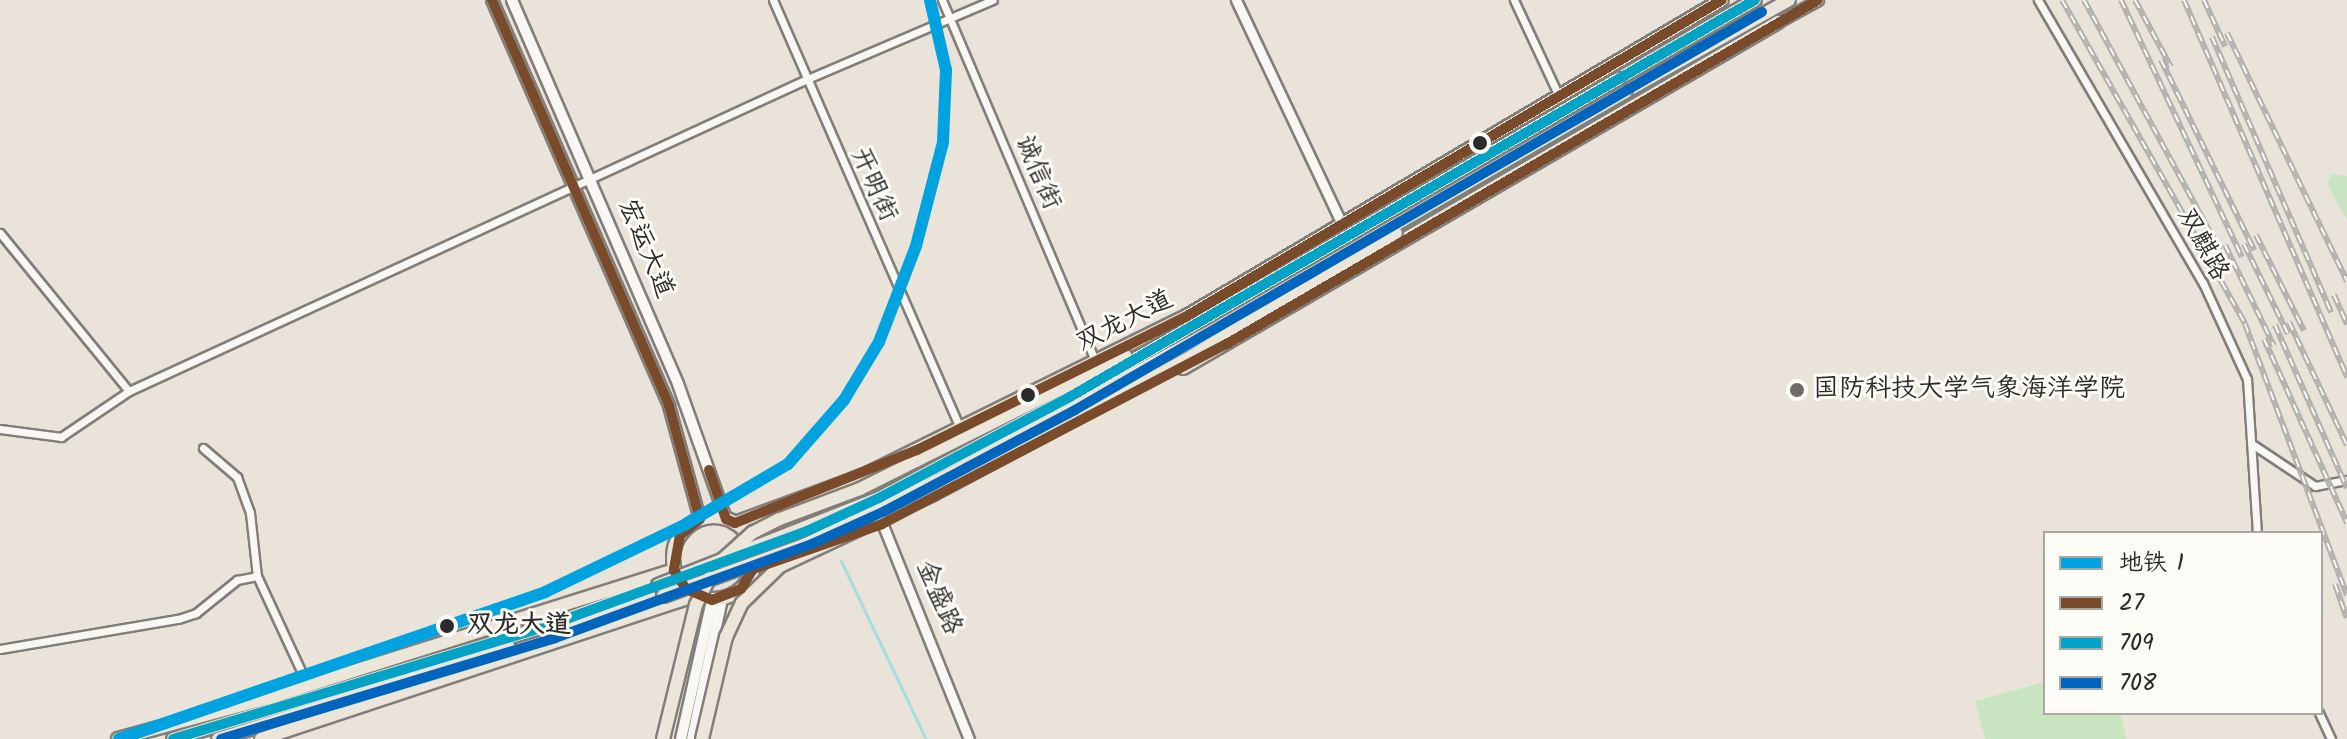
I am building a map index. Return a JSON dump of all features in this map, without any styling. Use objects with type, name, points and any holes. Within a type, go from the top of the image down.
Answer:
[{"type":"highway","name":"双龙大道","points":[[731,521],[863,476],[1095,361],[1343,226],[1722,0]]},
{"type":"highway","name":"双龙大道","points":[[173,739],[550,625],[807,531],[934,469],[1194,326],[1755,0]]},
{"type":"highway","name":"双龙大道","points":[[218,739],[663,596],[804,545],[889,506],[1077,406],[1789,0]]},
{"type":"highway","points":[[753,569],[882,524],[1225,345],[1778,22]]},
{"type":"highway","points":[[702,739],[726,637],[742,603],[780,566],[933,494],[1192,356],[1367,252],[1463,187]]},
{"type":"highway","points":[[663,739],[696,605],[712,572],[730,550],[780,519],[860,489],[1194,326]]},
{"type":"highway","points":[[267,737],[696,595],[717,599],[741,589],[753,569],[752,543],[731,521],[700,519],[680,535],[674,570]]},
{"type":"highway","points":[[674,570],[696,595]]},
{"type":"highway","points":[[118,739],[308,686],[674,570]]},
{"type":"main road","name":"宏运大道","points":[[492,0],[669,406],[700,519]]},
{"type":"main road","name":"宏运大道","points":[[512,0],[592,179],[678,384],[731,521]]},
{"type":"main road","points":[[681,739],[717,599]]},
{"type":"main road","points":[[692,739],[717,599]]},
{"type":"street","name":"开明街","points":[[773,0],[805,80],[960,429]]},
{"type":"street","name":"诚信街","points":[[942,0],[1095,361]]},
{"type":"street","points":[[0,429],[61,437],[129,391],[574,190],[805,80],[993,0]]},
{"type":"street","points":[[1236,0],[1343,226]]},
{"type":"street","points":[[1514,0],[1559,96]]},
{"type":"street","points":[[1778,22],[1818,0]]},
{"type":"street","name":"双麒路","points":[[2038,0],[2203,283],[2247,379],[2257,531]]},
{"type":"street","points":[[0,233],[129,391]]},
{"type":"street","points":[[2252,444],[2315,486],[2347,480]]},
{"type":"street","points":[[203,448],[237,477],[250,513],[257,576],[308,686]]},
{"type":"street","name":"金盛路","points":[[863,476],[969,739]]},
{"type":"street","points":[[0,649],[178,619],[196,613],[237,580],[257,576]]},
{"type":"street","points":[[2320,715],[2331,739]]},
{"type":"green space","points":[[2331,174],[2347,176],[2347,220],[2327,184]]},
{"type":"green space","points":[[2043,683],[2043,715],[2120,715],[2126,739],[1985,739],[1975,701]]},
{"type":"waterway","points":[[841,561],[926,739]]},
{"type":"railway","points":[[2062,0],[2245,324],[2323,531]]},
{"type":"railway","points":[[2084,0],[2225,260]]},
{"type":"railway","points":[[2121,0],[2242,257]]},
{"type":"railway","points":[[2135,0],[2171,67]]},
{"type":"railway","points":[[2184,0],[2347,377]]},
{"type":"railway","points":[[2204,0],[2225,46]]},
{"type":"railway","points":[[2227,33],[2347,281]]},
{"type":"railway","points":[[2212,37],[2331,312]]},
{"type":"railway","points":[[2161,60],[2254,250]]},
{"type":"railway","points":[[2256,235],[2304,331]]},
{"type":"railway","points":[[2244,244],[2288,334]]},
{"type":"railway","points":[[2225,245],[2274,346]]},
{"type":"railway","points":[[2334,295],[2347,324]]},
{"type":"railway","points":[[2289,322],[2347,445]]},
{"type":"railway","points":[[2275,325],[2347,488]]},
{"type":"railway","points":[[2264,339],[2347,523]]},
{"type":"railway","points":[[2323,531],[2347,595]]},
{"type":"railway","points":[[2335,584],[2347,618]]},
{"type":"metro line","name":"1","points":[[119,739],[545,592],[686,524],[788,464],[844,400],[879,342],[916,246],[943,142],[946,70],[930,0]]},
{"type":"transit line","name":"27","points":[[492,0],[669,406],[700,519],[680,535],[674,570],[686,589],[712,600],[741,589],[753,569],[882,524],[1225,345],[1818,0]]},
{"type":"transit line","name":"27","points":[[709,470],[726,519],[735,523],[917,450],[1187,316],[1722,0]]},
{"type":"transit line","name":"709","points":[[173,739],[550,625],[807,531],[879,498],[1068,398],[1755,0]]},
{"type":"transit line","name":"708","points":[[221,739],[555,638],[812,544],[885,511],[1075,410],[1762,12]]},
{"type":"place","name":"国防科技大学气象海洋学院","points":[[1797,390]]},
{"type":"place","name":"双龙大道","points":[[447,626]]}]
